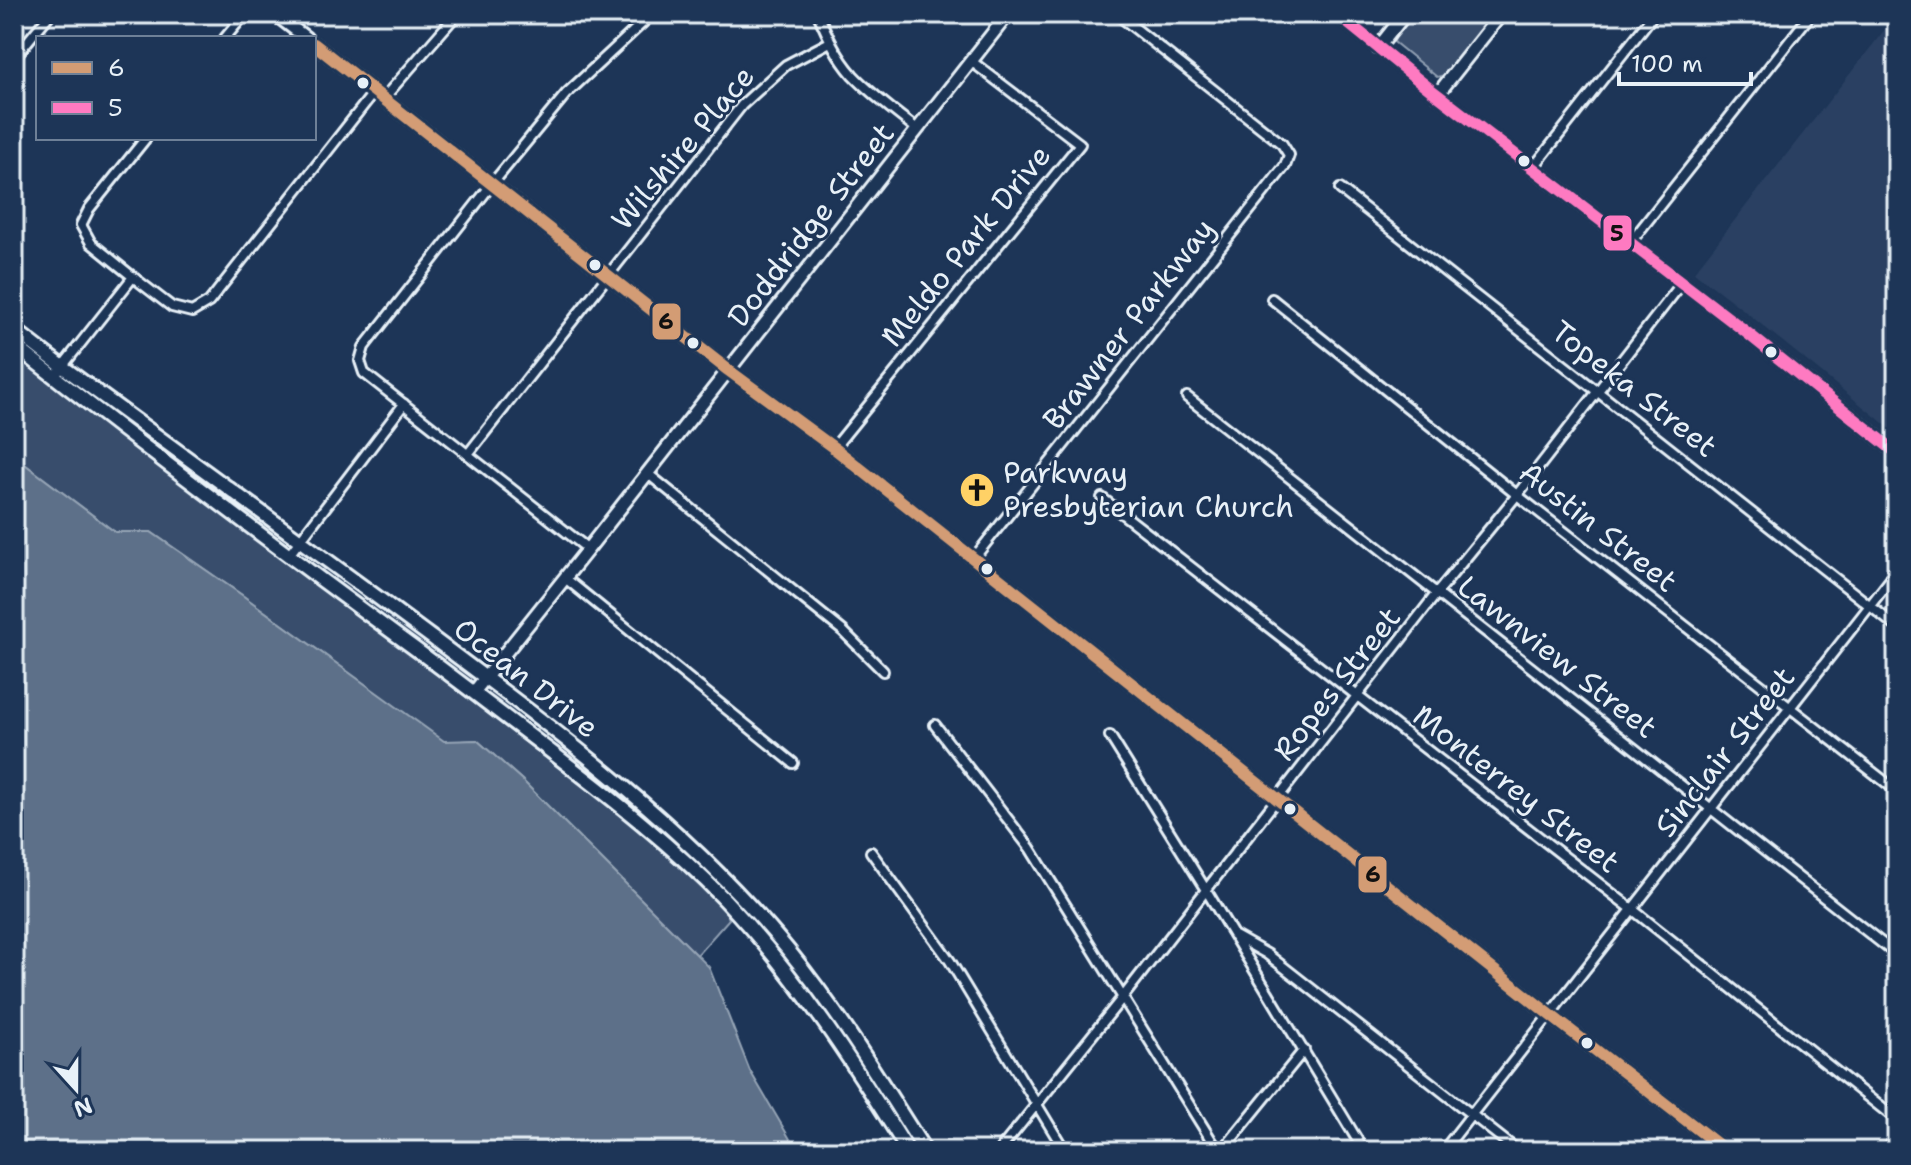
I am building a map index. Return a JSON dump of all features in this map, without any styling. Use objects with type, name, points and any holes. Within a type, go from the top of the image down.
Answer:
[{"type":"main road","points":[[275,14],[289,18],[304,36]]},
{"type":"main road","name":"Doddridge Street","points":[[474,692],[1008,14]]},
{"type":"main road","points":[[1337,14],[1897,453]]},
{"type":"main road","points":[[1378,48],[1405,14]]},
{"type":"main road","points":[[1437,95],[1501,14]]},
{"type":"main road","points":[[316,46],[728,370],[834,448],[1726,1151]]},
{"type":"main road","name":"Ocean Drive","points":[[14,329],[58,372],[167,464],[474,692],[657,835],[837,1016],[883,1111],[908,1151]]},
{"type":"main road","name":"Ocean Drive","points":[[14,345],[177,450],[485,678],[635,796],[727,882],[789,951],[826,1024],[894,1102],[925,1151]]},
{"type":"main road","points":[[167,464],[177,450]]},
{"type":"main road","points":[[224,506],[233,491]]},
{"type":"main road","points":[[684,861],[693,850]]},
{"type":"main road","points":[[826,1024],[837,1016]]},
{"type":"main road","points":[[883,1111],[894,1102]]},
{"type":"street","points":[[14,58],[50,14]]},
{"type":"street","points":[[227,36],[245,14]]},
{"type":"street","points":[[144,140],[89,209],[81,225],[91,243],[133,277],[172,307],[192,312],[209,302],[379,95],[457,14]]},
{"type":"street","points":[[588,549],[364,373],[360,361],[364,347],[566,94],[652,14]]},
{"type":"street","points":[[818,14],[830,42],[852,73],[917,129]]},
{"type":"street","name":"Brawner Parkway","points":[[974,558],[1285,166],[1289,155],[1282,144],[1117,14]]},
{"type":"street","points":[[1533,168],[1654,14]]},
{"type":"street","points":[[1630,243],[1811,14]]},
{"type":"street","name":"Wilshire Place","points":[[468,454],[742,105],[786,65],[830,42]]},
{"type":"street","name":"Meldo Park Drive","points":[[834,448],[1080,144],[971,61]]},
{"type":"street","name":"Topeka Street","points":[[1340,189],[1897,627]]},
{"type":"street","points":[[58,372],[133,277]]},
{"type":"street","name":"Ropes Street","points":[[999,1151],[1682,283]]},
{"type":"street","name":"Austin Street","points":[[1272,299],[1517,495],[1897,791]]},
{"type":"street","name":"Lawnview Street","points":[[1187,397],[1897,955]]},
{"type":"street","points":[[289,555],[404,404]]},
{"type":"street","points":[[647,473],[843,631],[883,671]]},
{"type":"street","name":"Monterrey Street","points":[[1102,498],[1632,909],[1897,1120]]},
{"type":"street","name":"Sinclair Street","points":[[1443,1151],[1897,571]]},
{"type":"street","points":[[565,578],[793,763]]},
{"type":"street","points":[[935,725],[1030,848],[1220,1151],[1304,1050]]},
{"type":"street","points":[[1110,736],[1364,1151]]},
{"type":"street","points":[[871,852],[950,961],[1065,1151]]},
{"type":"street","points":[[1234,936],[1267,954],[1518,1151]]},
{"type":"street","points":[[1885,1151],[1897,1135]]},
{"type":"shaded area","points":[[1412,14],[1493,14],[1445,75],[1437,77],[1394,42]]},
{"type":"shaded area","points":[[1897,14],[1897,434],[1694,272]]},
{"type":"shaded area","points":[[14,351],[643,832],[679,863],[726,911],[729,919],[697,955],[522,780],[477,740],[444,742],[151,532],[115,532],[14,456]]},
{"type":"shaded area","points":[[14,456],[115,532],[151,532],[444,741],[477,740],[522,780],[709,967],[750,1071],[797,1151],[14,1151]]},
{"type":"transit line","name":"5","points":[[1337,14],[1897,453]]},
{"type":"transit line","name":"6","points":[[316,46],[728,370],[834,448],[1726,1151]]},
{"type":"place","name":"Parkway Presbyterian Church","points":[[977,490]]}]
